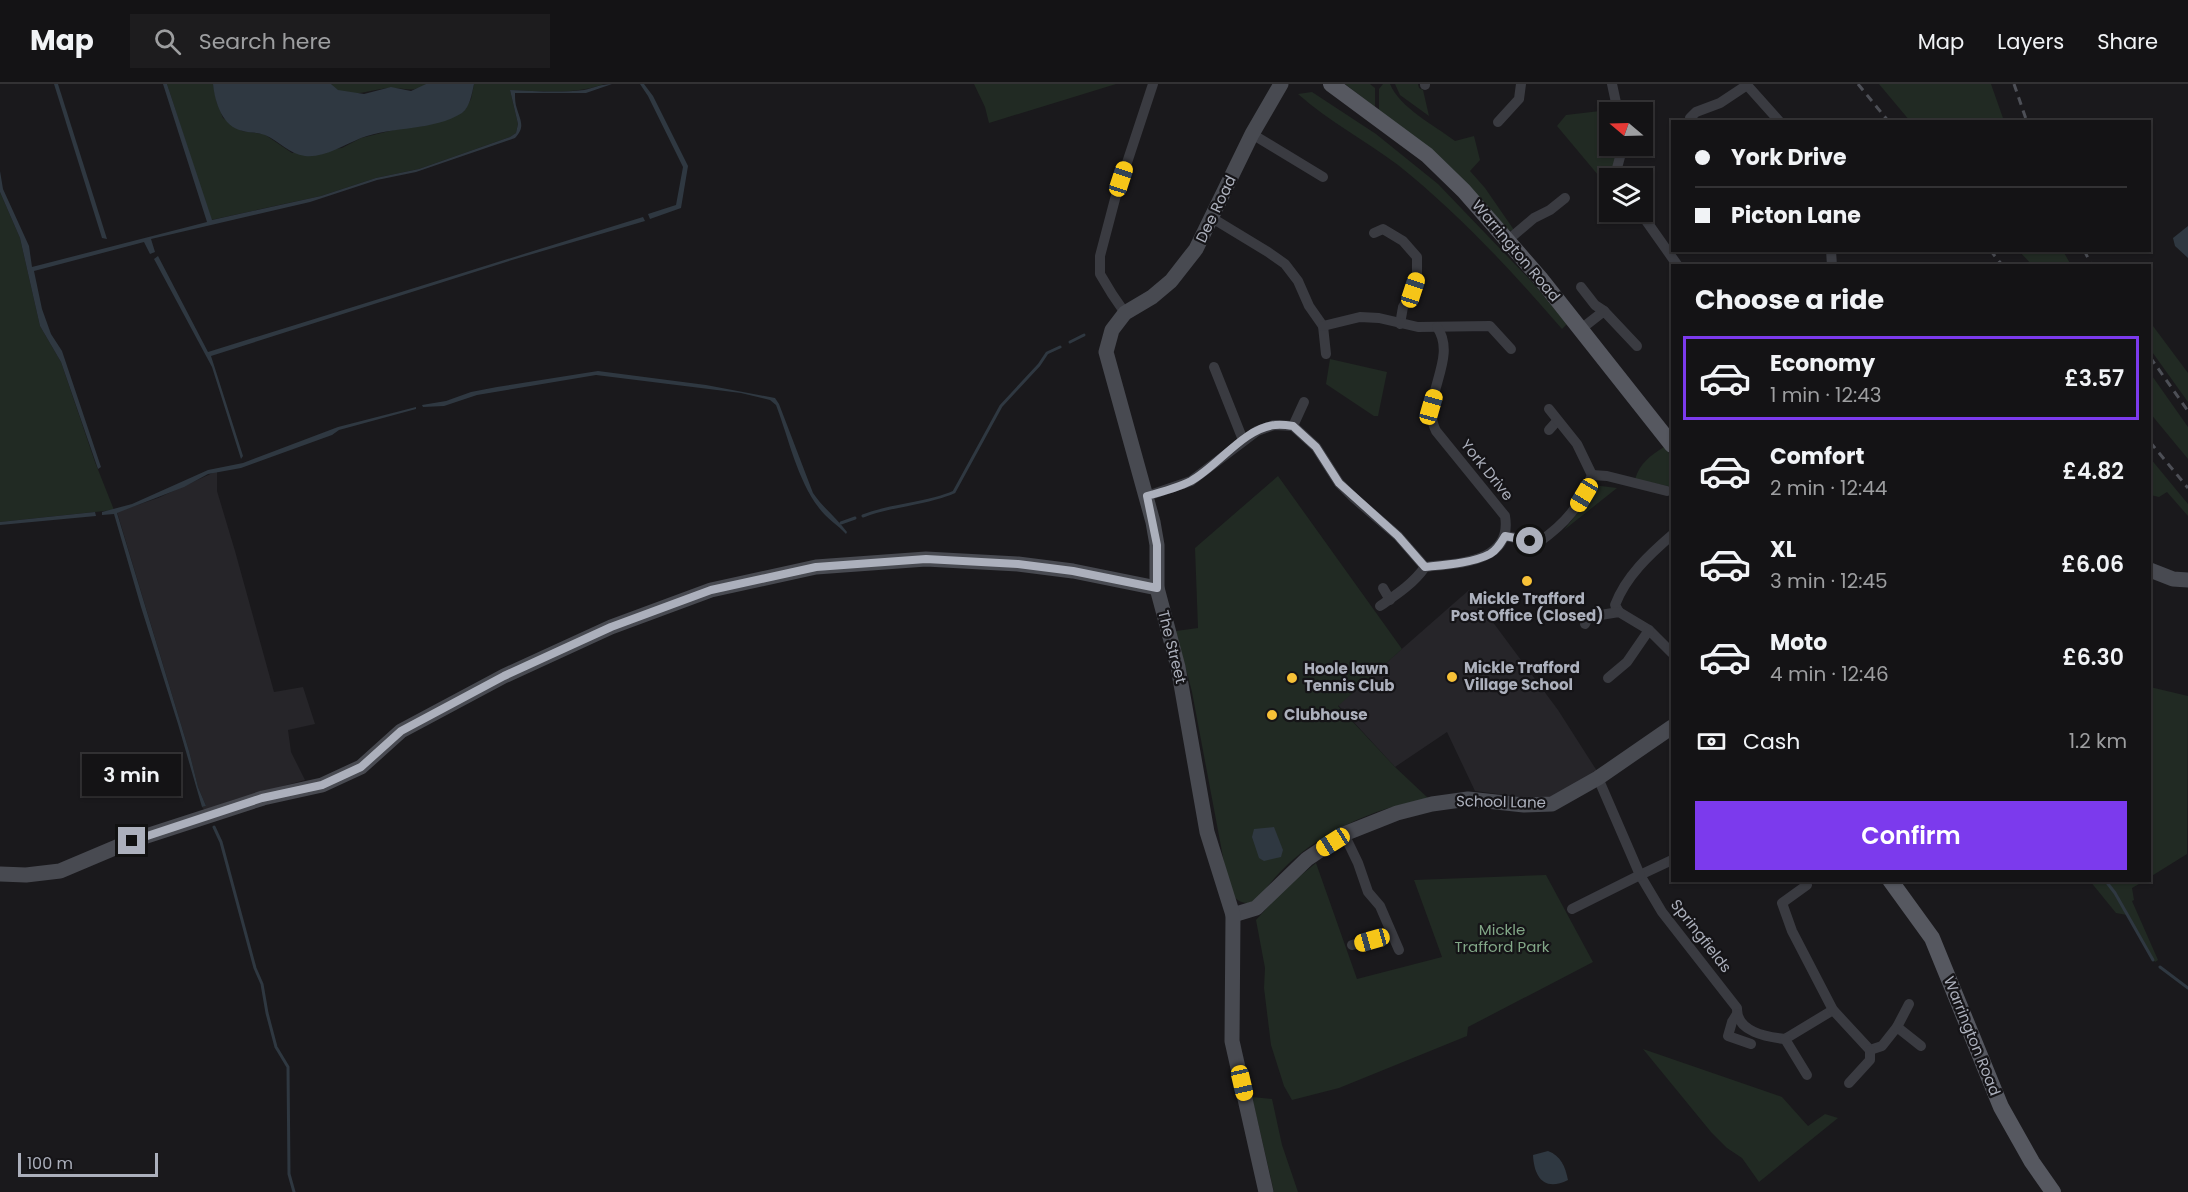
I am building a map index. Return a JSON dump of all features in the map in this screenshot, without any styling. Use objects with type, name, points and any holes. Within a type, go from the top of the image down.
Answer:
[{"type":"main road","name":"Warrington Road","points":[[1331,84],[1427,155],[1464,191],[1508,240],[1581,329],[1671,444]]},
{"type":"main road","name":"Warrington Road","points":[[1891,882],[1932,938],[2001,1107],[2026,1152],[2053,1192]]},
{"type":"street","points":[[1125,313],[1100,274],[1100,256],[1115,199],[1153,84]]},
{"type":"street","name":"Dee Road","points":[[1125,313],[1152,297],[1171,281],[1196,249],[1252,134],[1281,84]]},
{"type":"street","points":[[1498,122],[1519,99],[1521,84]]},
{"type":"street","points":[[1612,84],[1616,102]]},
{"type":"street","points":[[1690,120],[1696,112],[1720,103],[1747,84],[1778,120]]},
{"type":"street","points":[[1252,134],[1323,177]]},
{"type":"street","points":[[1508,240],[1534,218],[1550,210],[1565,198]]},
{"type":"street","points":[[1212,218],[1285,264],[1298,281],[1323,326],[1326,354]]},
{"type":"street","points":[[1647,222],[1677,264]]},
{"type":"street","points":[[1374,233],[1383,229],[1403,241],[1418,257],[1417,277],[1413,290],[1403,307],[1400,324]]},
{"type":"street","points":[[1581,286],[1595,304],[1637,346]]},
{"type":"street","points":[[1581,329],[1604,311]]},
{"type":"street","name":"The Street","points":[[1125,313],[1112,330],[1106,352],[1147,496],[1157,545],[1157,588],[1178,667],[1207,832],[1233,915],[1232,1041],[1266,1192]]},
{"type":"street","points":[[1323,326],[1360,317],[1379,318],[1418,327],[1490,326],[1511,349]]},
{"type":"street","name":"York Drive","points":[[1437,327],[1443,340],[1443,353],[1430,421],[1436,432],[1505,516],[1507,525],[1505,536]]},
{"type":"street","points":[[1214,367],[1243,440]]},
{"type":"street","points":[[1293,426],[1304,402]]},
{"type":"street","points":[[1380,606],[1419,575],[1425,567],[1456,564],[1490,554],[1500,546],[1505,536],[1539,542],[1573,513],[1592,475],[1577,444],[1549,409]]},
{"type":"street","points":[[1549,430],[1557,421]]},
{"type":"street","points":[[1147,496],[1168,491],[1191,481],[1257,431],[1274,425],[1293,426],[1316,447],[1339,483],[1398,536],[1425,567]]},
{"type":"street","points":[[1592,475],[1607,476],[1666,491]]},
{"type":"street","points":[[1671,536],[1646,558],[1619,595],[1615,605],[1619,612],[1648,630],[1671,653]]},
{"type":"street","points":[[0,874],[26,875],[60,871],[132,841],[262,798],[322,785],[361,767],[401,731],[504,676],[611,627],[711,590],[816,567],[926,559],[1018,564],[1073,571],[1157,588]]},
{"type":"street","points":[[2151,570],[2173,579],[2188,580]]},
{"type":"street","points":[[1383,588],[1390,600]]},
{"type":"street","points":[[1586,617],[1619,612]]},
{"type":"street","points":[[1608,678],[1627,662],[1648,630]]},
{"type":"street","name":"School Lane","points":[[1233,915],[1256,908],[1307,859],[1344,834],[1397,813],[1432,804],[1468,799],[1524,805],[1552,804],[1598,778],[1671,728]]},
{"type":"street","name":"Springfields","points":[[1598,778],[1640,875],[1662,912],[1737,1008],[1737,1014],[1747,1028],[1759,1035],[1785,1039]]},
{"type":"street","points":[[1344,834],[1368,891],[1380,906],[1399,950]]},
{"type":"street","points":[[1572,909],[1671,860]]},
{"type":"street","points":[[1807,885],[1782,903],[1792,931],[1833,1010],[1870,1050],[1870,1060],[1849,1083]]},
{"type":"street","points":[[1352,945],[1391,934]]},
{"type":"street","points":[[1870,1050],[1882,1046],[1897,1028],[1909,1004]]},
{"type":"street","points":[[1807,1075],[1785,1039],[1833,1010]]},
{"type":"street","points":[[1737,1014],[1728,1036],[1751,1044]]},
{"type":"street","points":[[1897,1028],[1921,1046]]},
{"type":"shaded area","points":[[54,84],[58,84],[107,239],[102,238]]},
{"type":"shaded area","points":[[163,84],[167,84],[212,220],[321,196],[376,178],[419,169],[510,137],[516,133],[518,124],[510,90],[575,91],[612,84],[586,93],[515,93],[521,124],[520,131],[515,138],[416,172],[377,180],[310,202],[151,239],[155,252],[150,254],[144,242],[34,271],[42,309],[51,334],[62,351],[101,467],[98,469],[61,362],[40,326],[20,238],[0,192],[0,171],[3,189],[29,246],[32,267],[207,222]]},
{"type":"shaded area","points":[[213,84],[331,84],[338,90],[364,94],[391,87],[411,91],[426,84],[474,84],[467,107],[451,119],[426,126],[373,134],[327,153],[305,156],[289,150],[260,133],[236,129],[221,113]]},
{"type":"shaded area","points":[[640,84],[644,84],[653,96],[688,166],[681,208],[650,219],[648,214],[676,205],[683,167]]},
{"type":"shaded area","points":[[643,217],[645,221],[512,260],[211,356],[243,456],[241,459],[212,367],[154,259],[158,256],[208,352]]},
{"type":"shaded area","points":[[2188,226],[2188,258],[2175,246],[2173,238]]},
{"type":"shaded area","points":[[598,371],[706,385],[775,398],[813,493],[843,527],[846,534],[822,512],[811,497],[799,472],[776,405],[770,400],[741,393],[596,375],[477,395],[444,406],[423,407],[422,405],[446,401],[471,392]]},
{"type":"shaded area","points":[[416,407],[416,409],[339,430],[332,435],[241,468],[208,474],[184,487],[117,513],[198,787],[206,806],[202,807],[114,514],[102,515],[102,512],[132,504],[208,470],[243,463],[338,427]]},
{"type":"shaded area","points":[[217,471],[217,491],[274,692],[303,687],[315,724],[288,730],[291,752],[305,780],[233,800],[205,811],[202,807],[206,806],[198,787],[117,512],[158,498]]},
{"type":"shaded area","points":[[95,512],[96,516],[0,525],[0,522]]},
{"type":"shaded area","name":"Mickle Trafford Village School","points":[[1469,590],[1558,710],[1597,771],[1562,793],[1543,800],[1475,791],[1447,732],[1395,767],[1338,705]]},
{"type":"shaded area","points":[[1274,827],[1283,850],[1281,857],[1264,861],[1259,858],[1252,837],[1254,829]]},
{"type":"shaded area","points":[[1548,1151],[1562,1162],[1568,1180],[1553,1184],[1547,1183],[1538,1176],[1533,1155]]},
{"type":"green space","points":[[167,84],[213,84],[223,118],[242,131],[264,134],[292,153],[342,148],[361,138],[406,127],[423,126],[451,117],[463,112],[471,99],[474,84],[604,84],[570,91],[510,90],[518,124],[516,133],[510,137],[419,169],[376,178],[321,196],[211,220]]},
{"type":"green space","points":[[331,84],[426,84],[417,89],[390,88],[351,94],[337,90]]},
{"type":"green space","points":[[974,84],[1116,84],[989,123],[985,107]]},
{"type":"green space","points":[[1345,84],[1370,84],[1375,88],[1375,107]]},
{"type":"green space","points":[[1383,84],[1390,84],[1401,101],[1418,116],[1455,141],[1474,136],[1480,160],[1470,171],[1485,188],[1514,230],[1508,231],[1379,110],[1379,89]]},
{"type":"green space","points":[[1395,84],[1418,84],[1423,90],[1429,116],[1400,95]]},
{"type":"green space","points":[[1879,84],[1991,84],[2004,120],[1909,120]]},
{"type":"green space","points":[[1312,92],[1376,134],[1438,184],[1533,283],[1567,324],[1562,329],[1484,243],[1420,183],[1298,94]]},
{"type":"green space","points":[[1599,111],[1599,156],[1618,156],[1616,168],[1599,168],[1599,176],[1557,126],[1566,115]]},
{"type":"green space","points":[[0,192],[20,238],[40,326],[61,362],[114,510],[0,522]]},
{"type":"green space","points":[[2020,252],[2064,252],[2070,264],[2031,264]]},
{"type":"green space","points":[[2151,323],[2188,373],[2188,402],[2151,350]]},
{"type":"green space","points":[[1330,359],[1387,372],[1378,416],[1374,416],[1326,384]]},
{"type":"green space","points":[[2151,374],[2188,427],[2188,459],[2151,414]]},
{"type":"green space","points":[[1664,447],[1671,456],[1671,487],[1635,479],[1646,460]]},
{"type":"green space","points":[[2151,459],[2188,504],[2188,516],[2167,492],[2159,497],[2151,495]]},
{"type":"green space","name":"Hoole lawn Tennis Club","points":[[1278,476],[1402,649],[1338,706],[1395,767],[1429,799],[1375,813],[1325,837],[1289,863],[1255,902],[1246,903],[1234,897],[1229,889],[1192,692],[1176,631],[1198,628],[1195,548]]},
{"type":"green space","points":[[1593,485],[1617,488],[1564,530],[1587,501]]},
{"type":"green space","points":[[2151,687],[2188,696],[2187,854],[2151,876]]},
{"type":"green space","name":"Mickle Trafford Park","points":[[1316,863],[1357,979],[1442,957],[1414,880],[1546,875],[1593,962],[1468,1027],[1467,1036],[1339,1088],[1292,1100],[1284,1086],[1271,1045],[1264,988],[1265,968],[1256,920],[1285,888]]},
{"type":"green space","points":[[2091,882],[2142,882],[2132,888],[2134,900],[2132,901],[2158,960],[2155,962],[2127,915],[2116,913]]},
{"type":"green space","points":[[1643,1049],[1782,1097],[1808,1126],[1825,1114],[1838,1118],[1759,1182],[1742,1158],[1727,1148],[1711,1132]]},
{"type":"green space","points":[[1252,1097],[1272,1099],[1282,1145],[1298,1192],[1274,1192]]},
{"type":"waterway","points":[[1070,342],[1084,335]]},
{"type":"waterway","points":[[863,516],[885,509],[932,500],[954,492],[1001,406],[1039,365],[1047,353],[1060,347]]},
{"type":"waterway","points":[[841,523],[855,518]]},
{"type":"waterway","points":[[214,827],[221,842],[255,968],[262,984],[276,1047],[288,1067],[289,1174],[294,1192]]},
{"type":"waterway","points":[[2107,882],[2153,960]]},
{"type":"waterway","points":[[2160,967],[2188,988]]},
{"type":"railway","points":[[1858,84],[1887,120]]},
{"type":"railway","points":[[2014,84],[2026,120]]},
{"type":"railway","points":[[1992,252],[2001,264]]},
{"type":"railway","points":[[2085,252],[2091,264]]},
{"type":"railway","points":[[2151,358],[2188,411]]},
{"type":"railway","points":[[2151,443],[2188,488]]},
{"type":"place","name":"Mickle Trafford Post Office (Closed)","points":[[1527,581]]},
{"type":"place","name":"Mickle Trafford Village School","points":[[1452,677]]},
{"type":"place","name":"Hoole lawn Tennis Club","points":[[1292,678]]},
{"type":"place","name":"Clubhouse","points":[[1272,715]]},
{"type":"route","points":[[132,841],[262,798],[322,785],[361,767],[401,731],[504,676],[611,627],[711,590],[816,567],[926,559],[1018,564],[1073,571],[1157,588],[1157,545],[1147,496],[1168,491],[1191,481],[1243,440],[1257,431],[1274,425],[1293,426],[1316,447],[1339,483],[1398,536],[1425,567],[1456,564],[1490,554],[1500,546],[1505,536],[1530,541]]}]
